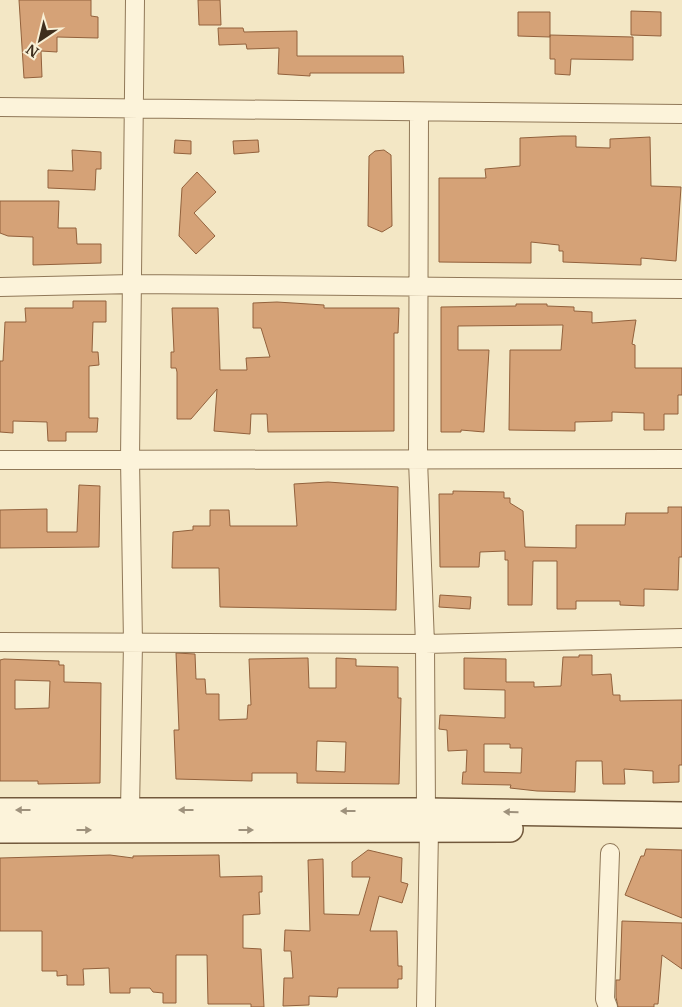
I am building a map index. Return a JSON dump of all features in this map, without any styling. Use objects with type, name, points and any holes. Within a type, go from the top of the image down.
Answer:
[{"type":"street","points":[[130,810],[133,642],[130,459],[135,0]]},
{"type":"street","points":[[0,107],[682,114]]},
{"type":"street","points":[[419,112],[418,460],[425,644],[427,820],[426,1007]]},
{"type":"street","points":[[0,287],[133,284],[682,289]]},
{"type":"street","points":[[0,460],[682,459]]},
{"type":"street","points":[[0,642],[425,644],[682,638]]},
{"type":"street","points":[[0,810],[130,810],[682,829]]},
{"type":"street","points":[[0,830],[682,815]]},
{"type":"street","points":[[608,1007],[605,999],[610,853]]},
{"type":"building","points":[[19,0],[91,0],[91,16],[98,17],[98,38],[57,37],[57,52],[41,51],[42,77],[24,78]]},
{"type":"building","points":[[198,0],[220,0],[221,25],[199,25]]},
{"type":"building","points":[[631,11],[661,12],[661,36],[631,35]]},
{"type":"building","points":[[518,12],[550,12],[550,37],[518,36]]},
{"type":"building","points":[[218,28],[243,28],[244,32],[297,31],[297,56],[403,56],[404,73],[310,73],[310,76],[278,74],[279,48],[247,49],[246,44],[219,45]]},
{"type":"building","points":[[550,35],[633,37],[633,60],[571,59],[570,75],[555,74],[555,59],[550,59]]},
{"type":"building","points":[[576,136],[576,147],[610,148],[610,139],[650,137],[651,186],[681,187],[676,261],[641,258],[641,265],[563,262],[563,251],[559,251],[559,245],[531,242],[531,263],[439,262],[439,178],[486,178],[485,169],[520,166],[520,138]]},
{"type":"building","points":[[175,140],[191,141],[191,154],[174,153]]},
{"type":"building","points":[[258,140],[259,152],[234,154],[233,141]]},
{"type":"building","points":[[72,150],[101,152],[101,169],[96,169],[95,190],[48,188],[48,170],[73,171]]},
{"type":"building","points":[[384,150],[391,155],[392,226],[382,232],[368,226],[369,156],[375,151]]},
{"type":"building","points":[[197,172],[216,192],[194,213],[215,236],[196,254],[179,236],[182,188]]},
{"type":"building","points":[[0,201],[59,201],[58,228],[76,228],[77,244],[101,244],[101,263],[33,265],[33,237],[8,236],[0,233]]},
{"type":"building","points":[[73,301],[106,301],[106,322],[93,322],[92,352],[98,352],[99,365],[89,366],[89,418],[98,418],[97,432],[66,432],[66,441],[48,441],[47,422],[13,421],[13,433],[0,432],[0,361],[3,361],[5,322],[26,322],[25,308],[73,308]]},
{"type":"building","points":[[277,302],[324,305],[324,308],[399,308],[398,333],[394,333],[394,431],[268,432],[267,414],[251,414],[250,434],[214,431],[217,389],[191,419],[177,419],[177,372],[176,368],[171,368],[171,352],[174,352],[172,308],[218,308],[220,370],[247,370],[246,358],[270,357],[261,328],[253,328],[253,303]]},
{"type":"building","points":[[516,304],[547,304],[547,306],[574,307],[574,311],[592,312],[592,323],[636,320],[632,344],[635,345],[635,368],[682,368],[682,395],[678,395],[678,414],[664,414],[664,430],[644,430],[644,413],[612,412],[612,421],[575,422],[575,431],[509,430],[510,350],[561,350],[563,325],[458,326],[458,350],[489,350],[484,432],[461,430],[461,432],[441,432],[441,307],[516,306]]},
{"type":"building","points":[[328,482],[398,487],[396,610],[220,607],[219,568],[172,568],[173,532],[193,530],[193,526],[210,526],[210,510],[229,510],[230,526],[297,526],[294,484]]},
{"type":"building","points":[[79,485],[100,486],[99,547],[0,548],[0,510],[47,509],[47,532],[77,532]]},
{"type":"building","points":[[453,491],[504,492],[504,498],[510,498],[510,503],[523,511],[525,547],[576,548],[576,525],[625,525],[626,513],[668,513],[668,507],[682,507],[682,557],[679,557],[678,590],[644,589],[644,606],[620,605],[620,601],[576,601],[576,609],[557,609],[557,561],[533,561],[532,605],[508,605],[508,560],[505,560],[505,551],[480,552],[479,567],[440,567],[439,494],[453,494]]},
{"type":"building","points":[[440,595],[471,597],[470,609],[439,607]]},
{"type":"building","points":[[176,653],[195,654],[196,679],[205,679],[206,694],[219,694],[219,720],[247,719],[248,705],[251,705],[249,659],[308,658],[309,688],[336,688],[336,658],[356,659],[356,666],[398,667],[398,698],[401,698],[399,784],[297,783],[297,773],[252,773],[252,781],[176,779],[174,730],[179,730]],"holes":[[[317,741],[346,742],[345,772],[316,771]]]},
{"type":"building","points":[[579,655],[592,655],[592,675],[611,674],[613,695],[620,695],[620,701],[682,700],[682,765],[679,765],[679,782],[653,783],[653,771],[624,769],[625,784],[603,784],[602,761],[576,761],[575,792],[510,788],[511,785],[462,784],[463,772],[466,772],[467,750],[448,751],[447,730],[439,729],[440,715],[505,718],[505,690],[464,689],[464,658],[506,659],[506,682],[534,682],[534,687],[561,686],[563,657],[579,657]],"holes":[[[484,744],[510,744],[510,748],[522,748],[521,773],[484,772]]]},
{"type":"building","points":[[0,660],[59,661],[59,665],[64,665],[64,682],[101,683],[100,783],[38,784],[38,781],[0,781]],"holes":[[[15,680],[50,681],[49,708],[15,709]]]},
{"type":"building","points":[[646,849],[682,850],[682,918],[625,895],[641,856],[644,856]]},
{"type":"building","points":[[368,850],[402,858],[401,882],[408,884],[402,903],[379,896],[370,931],[397,931],[398,966],[402,966],[402,979],[398,979],[398,988],[338,988],[337,997],[309,996],[309,1005],[283,1006],[284,978],[293,978],[291,951],[284,951],[285,930],[310,931],[308,860],[323,859],[324,914],[359,915],[370,877],[352,877],[352,862]]},
{"type":"building","points":[[110,855],[133,858],[133,856],[219,855],[220,877],[262,876],[262,892],[259,892],[260,914],[243,915],[243,948],[261,949],[264,1007],[251,1007],[251,1004],[208,1004],[207,955],[176,955],[176,1003],[163,1003],[163,993],[153,992],[150,988],[130,988],[130,993],[110,993],[109,968],[83,969],[84,985],[67,985],[67,975],[57,976],[57,971],[42,971],[42,931],[0,931],[0,858]]},
{"type":"building","points":[[622,921],[682,923],[682,969],[662,955],[658,1004],[654,1004],[654,1007],[618,1007],[616,980],[620,980]]}]
